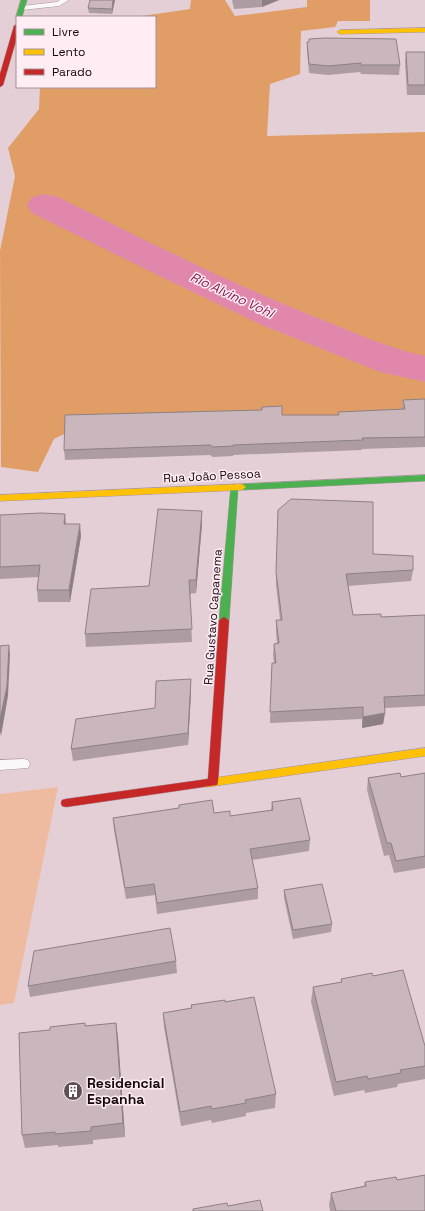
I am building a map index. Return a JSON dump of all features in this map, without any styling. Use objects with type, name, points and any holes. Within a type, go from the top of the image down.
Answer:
[{"type":"street","points":[[0,85],[16,29]]},
{"type":"street","points":[[340,32],[425,30]]},
{"type":"street","name":"Rua João Pessoa","points":[[0,498],[425,478]]},
{"type":"street","name":"Rua Gustavo Capanema","points":[[213,782],[234,487]]},
{"type":"street","points":[[66,804],[425,752]]},
{"type":"lane","points":[[22,8],[59,4],[65,0]]},
{"type":"lane","points":[[0,765],[24,764]]},
{"type":"shaded area","points":[[191,0],[225,0],[235,16],[307,7],[307,0],[370,0],[370,21],[338,21],[335,27],[301,31],[300,74],[270,84],[267,136],[425,132],[425,416],[87,423],[54,439],[38,472],[1,467],[0,251],[15,176],[8,148],[39,109],[40,88],[156,88],[156,16],[143,16],[190,9]]},
{"type":"shaded area","points":[[58,787],[14,1003],[0,1005],[0,794]]},
{"type":"building","points":[[90,0],[113,0],[112,9],[88,8]]},
{"type":"building","points":[[309,39],[396,39],[400,65],[361,65],[361,63],[328,66],[309,64],[307,42],[309,42]]},
{"type":"building","points":[[406,52],[425,52],[425,85],[408,85]]},
{"type":"building","points":[[425,399],[425,437],[362,438],[363,440],[213,447],[210,445],[64,450],[65,415],[262,410],[262,407],[282,406],[282,415],[339,415],[338,412],[405,409],[403,400]]},
{"type":"building","points":[[291,499],[373,502],[373,554],[413,556],[413,570],[346,574],[353,615],[381,614],[381,617],[425,615],[425,695],[384,697],[385,713],[363,717],[363,707],[270,712],[272,663],[276,663],[274,644],[279,643],[276,620],[282,620],[276,572],[278,510]]},
{"type":"building","points":[[158,509],[202,511],[196,580],[189,580],[192,629],[85,634],[91,589],[149,586]]},
{"type":"building","points":[[41,513],[65,514],[64,524],[80,524],[69,590],[37,590],[40,565],[0,567],[0,515]]},
{"type":"building","points":[[9,645],[7,686],[0,720],[0,646]]},
{"type":"building","points":[[191,679],[188,733],[71,749],[76,719],[155,708],[156,681]]},
{"type":"building","points":[[400,773],[401,777],[425,773],[425,856],[396,861],[391,843],[387,843],[368,778]]},
{"type":"building","points":[[300,798],[310,840],[250,849],[258,888],[157,903],[154,884],[125,888],[113,818],[179,808],[179,805],[212,800],[214,813],[230,811],[230,816],[273,810],[272,802]]},
{"type":"building","points":[[322,884],[332,924],[293,930],[284,890]]},
{"type":"building","points":[[170,928],[176,961],[28,986],[34,951]]},
{"type":"building","points":[[403,970],[425,1046],[425,1066],[400,1070],[401,1073],[368,1079],[367,1076],[336,1082],[313,987],[342,982],[341,979],[372,973],[373,976]]},
{"type":"building","name":"Residencial Espanha","points":[[254,997],[276,1094],[245,1100],[246,1103],[212,1109],[211,1106],[180,1112],[163,1013],[192,1008],[191,1005],[225,1000],[225,1002]]},
{"type":"building","name":"Residencial Espanha","points":[[85,1023],[85,1026],[116,1023],[123,1123],[91,1127],[91,1131],[22,1135],[19,1033],[50,1030],[50,1027]]},
{"type":"building","points":[[425,1175],[425,1211],[336,1211],[331,1193],[366,1186],[365,1182],[396,1177],[397,1180]]},
{"type":"building","points":[[260,1200],[263,1211],[193,1211],[193,1209],[227,1203],[228,1206]]},
{"type":"waterway","name":"Rio Alvino Vohl","points":[[45,205],[160,262],[278,317],[394,363],[425,369]]},
{"type":"traffic: fast","points":[[19,16],[24,0]]},
{"type":"traffic: fast","points":[[242,487],[425,478]]},
{"type":"traffic: fast","points":[[224,621],[234,487]]},
{"type":"traffic: slow","points":[[340,32],[425,30]]},
{"type":"traffic: slow","points":[[0,498],[242,487]]},
{"type":"traffic: slow","points":[[207,783],[425,752]]},
{"type":"traffic: jam","points":[[0,85],[16,29]]},
{"type":"traffic: jam","points":[[213,782],[224,621]]},
{"type":"traffic: jam","points":[[66,803],[207,783]]},
{"type":"place","name":"Residencial Espanha","points":[[73,1091]]}]
